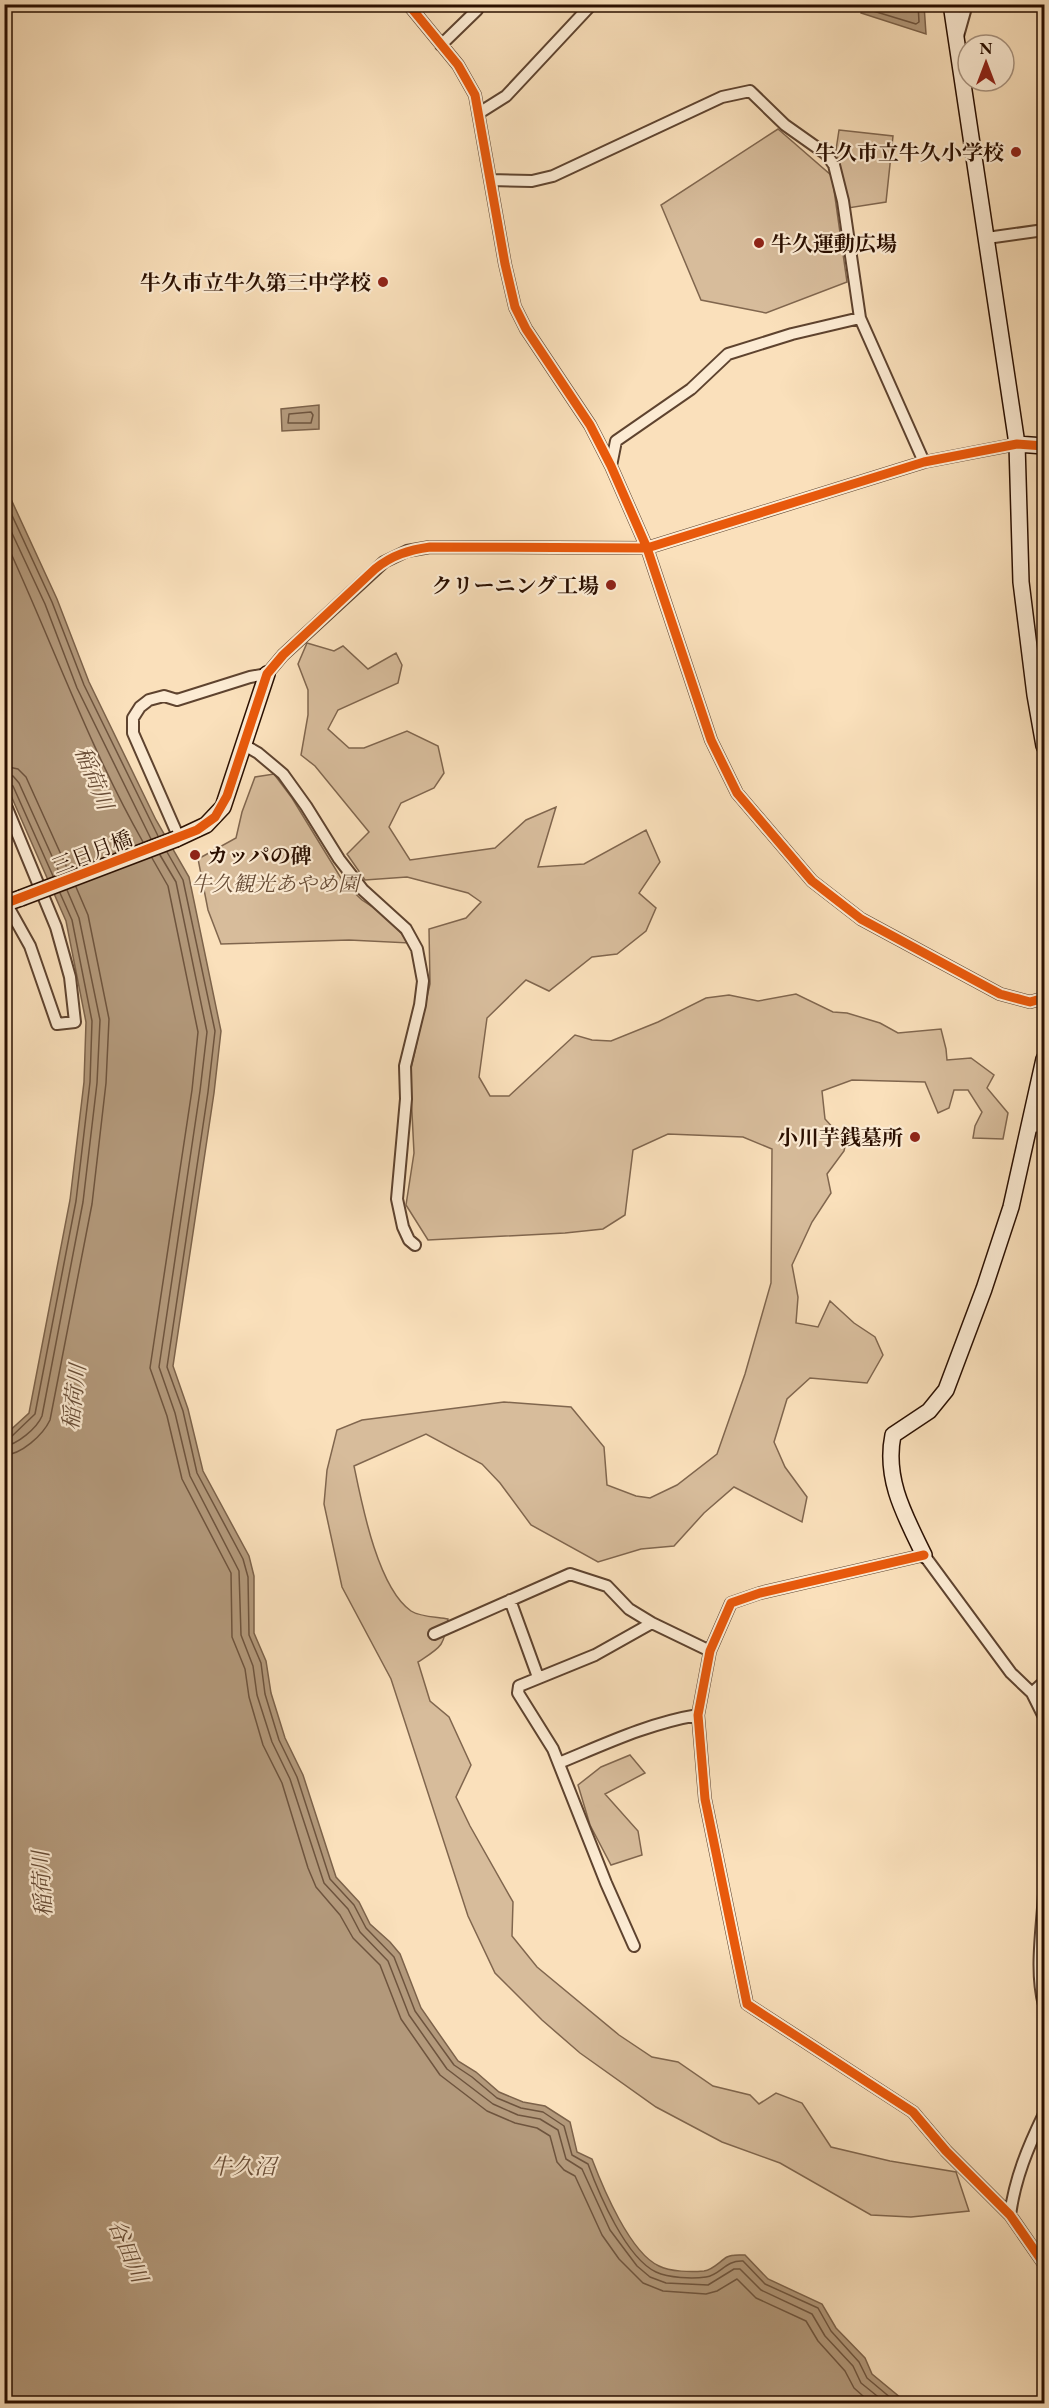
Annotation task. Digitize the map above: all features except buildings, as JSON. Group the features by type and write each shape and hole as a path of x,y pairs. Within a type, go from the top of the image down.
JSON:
{"street":[{"path":"480,112 506,96 592,4"},
{"path":"951,4 956,42"},
{"path":"959,33 967,4"},
{"path":"414,7 458,65 475,95 480,112 505,264 515,307 526,329 590,425 612,466 647,548 711,740 737,793 812,881 861,919 1000,994 1029,1002 1044,998"},
{"path":"441,45 477,10"},
{"path":"490,180 532,181 553,176 722,97 750,91 785,125 826,154 834,165 843,201 860,318 924,462"},
{"path":"964,93 1017,444 1021,582 1035,695 1044,746"},
{"path":"987,238 1044,230"},
{"path":"612,466 616,441 691,389 728,354 792,334 860,318"},
{"path":"178,839 133,733 133,718 140,707 149,700 164,696 177,700 250,676 267,674 375,569 406,551 430,547 647,548 924,462 1017,444 1044,446"},
{"name":"三日月橋","path":"11,902 178,839 206,825 222,807 267,674"},
{"path":"244,745 258,753 283,774 339,859 363,890 406,929 417,949 423,981 420,1005 405,1066 406,1099 397,1199 403,1227 409,1240 415,1245"},
{"path":"4,801 56,927 70,977 75,1022 57,1024 30,946 11,902"},
{"path":"1044,1059 1011,1207 984,1289 946,1390 929,1411 893,1435 889,1451 892,1481 902,1510 924,1555 1011,1673 1032,1692 1044,1717"},
{"path":"1028,1127 1044,1126"},
{"path":"924,1555 760,1593 731,1603 710,1651 698,1715 705,1798 747,2004 913,2112 946,2151 1010,2215 1044,2264"},
{"path":"434,1634 570,1574 607,1586 629,1609 652,1623 710,1651"},
{"path":"510,1600 538,1677"},
{"path":"634,1946 606,1883 553,1749 518,1693 519,1686 595,1655 652,1623"},
{"path":"1032,1692 1044,1682"},
{"path":"559,1763 638,1730 673,1719 698,1715"},
{"path":"1044,1894 1041,1940 1041,1994 1044,2005"},
{"path":"1010,2215 1014,2185 1028,2146 1044,2114"}],"green space":[{"name":"牛久運動広場","path":"778,129 832,176 847,282 766,313 701,300 661,205"},
{"name":"牛久運動広場","path":"839,130 893,136 886,202 848,208 836,150"},
{"path":"307,643 334,651 343,646 368,669 396,653 402,665 398,683 338,710 328,729 349,748 364,748 407,731 438,746 444,773 434,788 401,803 389,827 410,860 495,848 526,820 556,807 538,867 584,864 646,830 660,862 639,893 656,908 646,931 617,954 592,957 549,991 526,980 487,1018 479,1077 490,1096 509,1096 575,1035 592,1040 611,1041 658,1022 706,998 729,995 758,1001 796,994 833,1012 847,1013 880,1023 898,1033 941,1029 947,1060 971,1058 994,1075 987,1088 1008,1113 1003,1139 973,1138 975,1126 982,1112 968,1090 954,1090 949,1108 938,1113 925,1082 852,1080 822,1091 825,1119 846,1142 844,1151 827,1174 831,1193 812,1222 792,1265 798,1297 796,1323 818,1327 830,1301 854,1323 875,1337 883,1355 867,1383 810,1378 787,1399 774,1442 785,1467 807,1497 802,1522 734,1487 704,1513 674,1546 641,1549 598,1562 531,1525 500,1483 482,1464 426,1434 354,1466 373,1544 389,1584 399,1600 411,1611 424,1616 448,1619 443,1641 432,1653 418,1662 430,1701 449,1717 471,1765 456,1797 513,1902 512,1936 537,1967 619,2035 652,2057 678,2062 713,2086 750,2095 759,2104 776,2093 802,2103 831,2147 890,2161 956,2172 969,2211 911,2217 871,2215 780,2163 722,2142 656,2107 580,2053 542,2020 495,1973 468,1916 391,1679 342,1587 324,1504 327,1470 337,1430 362,1420 504,1402 571,1407 604,1447 607,1485 636,1496 650,1498 677,1485 717,1454 745,1374 771,1283 772,1149 743,1137 668,1134 633,1150 625,1215 603,1229 428,1240 406,1205 414,1153 410,1073 430,984 429,929 466,918 481,902 468,893 407,877 365,880 347,854 369,832 315,766 301,755 308,715 308,690 298,664"},
{"name":"牛久観光あやめ園","path":"274,774 292,798 344,883 362,900 389,918 409,943 349,940 221,944 208,910 198,859 236,838 242,812 255,777"},
{"path":"630,1755 645,1773 605,1794 638,1831 642,1855 611,1865 590,1825 578,1785 601,1767"}],"water":[{"path":"863,5 924,5 926,34 861,13"},
{"path":"319,405 319,429 282,431 281,409"},
{"name":"牛久沼","path":"4,484 57,599 89,682 156,820 189,877 221,1031 214,1093 173,1366 188,1409 203,1471 249,1556 254,1576 254,1633 266,1661 271,1693 285,1738 303,1775 336,1877 359,1902 370,1924 400,1954 421,2008 458,2061 476,2072 499,2092 523,2102 545,2106 570,2122 577,2152 592,2159 619,2218 628,2234 648,2259 669,2269 704,2271 729,2256 745,2255 768,2279 822,2304 836,2328 865,2358 872,2374 907,2403 5,2403 5,1435 29,1413 70,1200 84,1082 86,1022 66,921 5,782"}],"cycle path":[{"path":"408,4 458,65 475,95 505,264 515,307 526,329 590,425 611,466 647,548 711,740 737,793 812,881 861,919 1000,994 1030,1002 1044,998"},
{"path":"4,904 197,830 215,817 227,796 267,674 283,655 375,569 394,557 430,547 647,548 924,462 1017,444 1044,446"},
{"path":"924,1555 760,1593 731,1603 710,1651 698,1715 705,1799 747,2004 913,2112 946,2151 1010,2215 1044,2264"}],"place":[{"name":"牛久市立牛久小学校","path":"1016,152"},
{"name":"牛久運動広場","path":"759,243"},
{"name":"牛久市立牛久第三中学校","path":"383,282"},
{"name":"クリーニング工場","path":"611,585"},
{"name":"カッパの碑","path":"195,855"},
{"name":"小川芋銭墓所","path":"915,1137"}],"water label":[{"name":"稲荷川","path":"94,778"},
{"name":"稲荷川","path":"74,1397"},
{"name":"稲荷川","path":"42,1884"},
{"name":"谷田川","path":"128,2251"}]}
